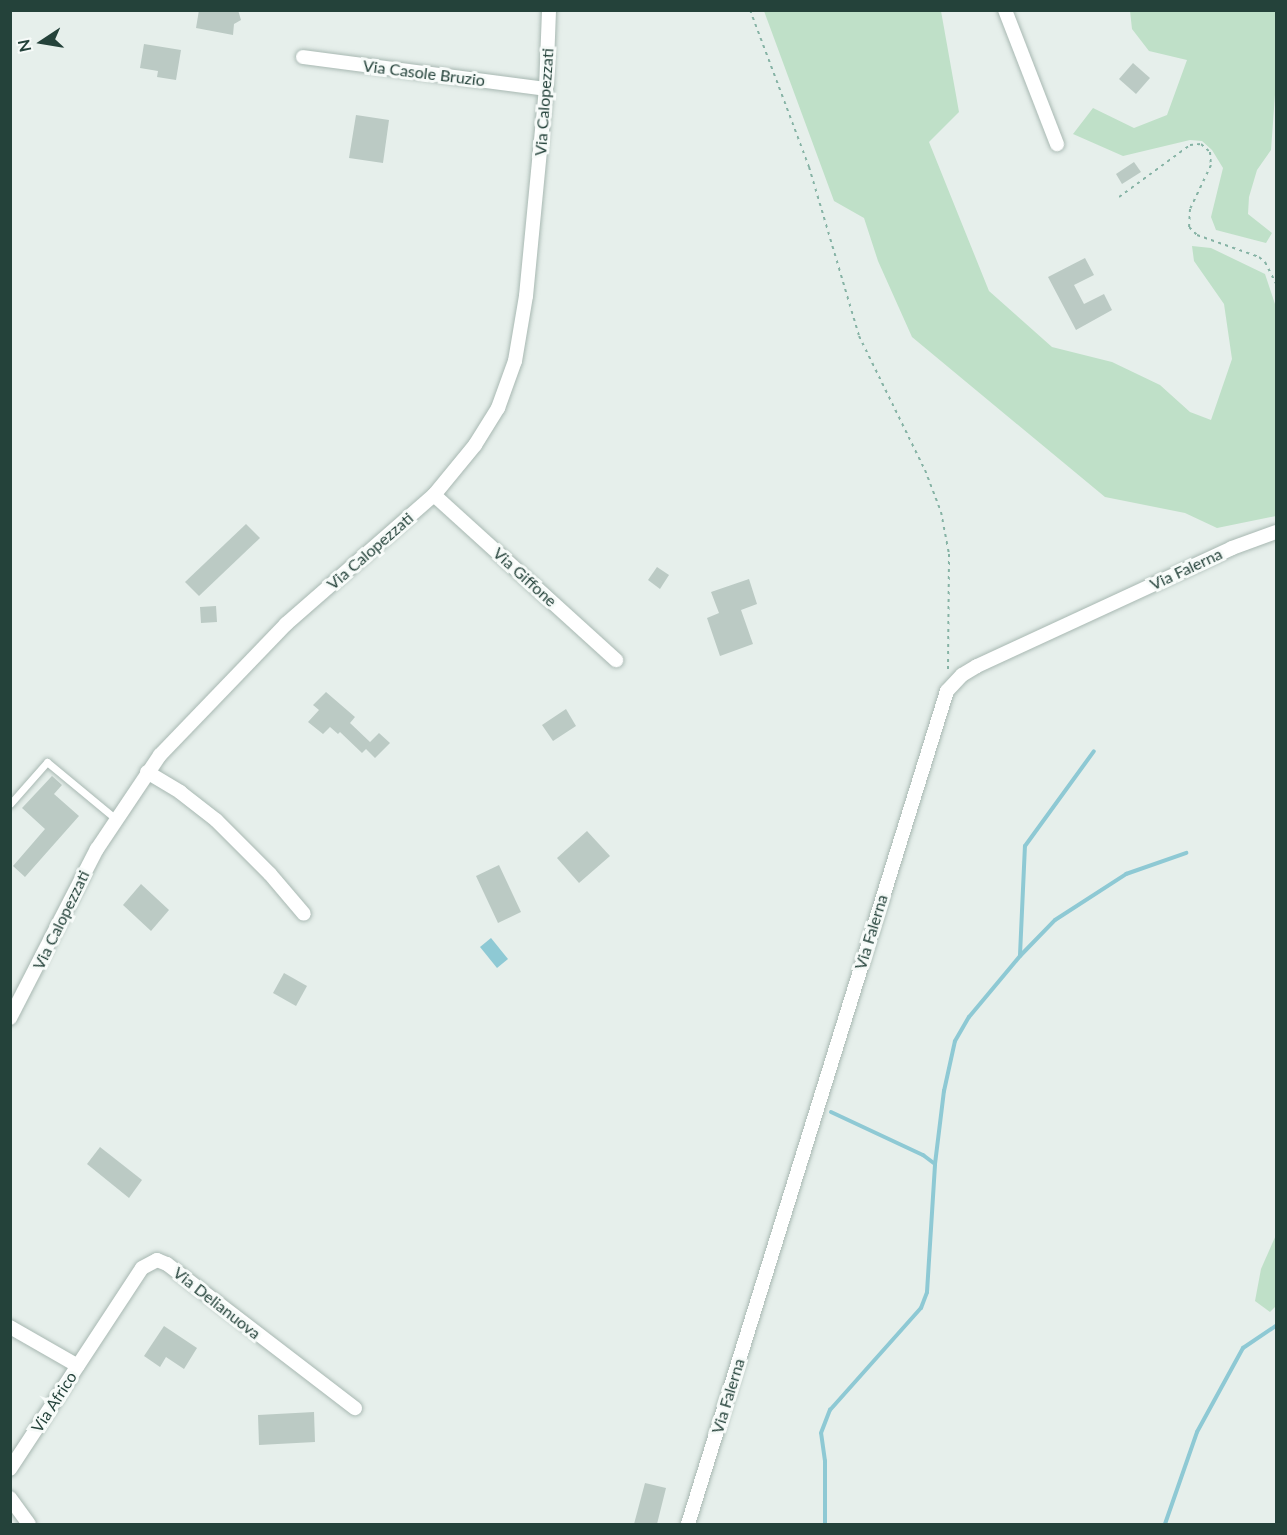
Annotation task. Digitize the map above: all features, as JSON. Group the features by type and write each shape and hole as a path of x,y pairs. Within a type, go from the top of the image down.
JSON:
{"street":[{"name":"Via Calopezzati","path":"10,1018 58,930 89,864 147,772 174,740 286,624 434,495 487,428 503,398 511,375 526,296 546,89 549,10"},
{"path":"1005,10 1057,144"},
{"name":"Via Casole Bruzio","path":"303,57 546,89"},
{"name":"Via Giffone","path":"434,495 616,660"},
{"name":"Via Falerna","path":"688,1524 942,704 950,688 970,669 1248,540 1276,532"},
{"path":"147,772 187,796 216,820 270,874 304,914"},
{"name":"Via Delianuova","path":"78,1366 142,1268 156,1260 167,1264 355,1408"},
{"path":"10,1327 78,1366"},
{"name":"Via Africo","path":"10,1469 78,1366"},
{"path":"10,1498 29,1524"}],"lane":[{"path":"10,804 47,762 116,819"}],"path":[{"path":"750,10 809,167 859,336 920,460 941,512 949,554 946,632 950,688"},
{"path":"1119,197 1190,145 1202,144 1210,152 1211,165 1190,209 1189,227 1197,235 1259,257 1265,262 1276,284"}],"green space":[{"path":"764,11 941,11 959,112 929,142 989,291 1052,347 1112,362 1160,385 1190,412 1211,420 1232,359 1224,304 1194,261 1192,246 1211,248 1265,274 1276,307 1276,516 1217,528 1185,513 1105,497 912,337 878,261 864,218 834,201"},
{"path":"1130,11 1276,11 1276,81 1271,150 1257,170 1249,197 1248,214 1272,233 1266,243 1216,230 1211,217 1223,168 1212,150 1202,141 1190,140 1123,156 1073,134 1093,108 1134,128 1167,115 1187,60 1149,51 1132,29"},
{"path":"1276,1235 1276,1306 1270,1312 1255,1301 1261,1269"}],"water":[{"path":"491,938 508,959 497,968 480,947"}],"building":[{"path":"199,10 238,10 241,20 234,24 233,35 196,28"},
{"path":"144,44 181,50 176,80 157,77 158,71 140,68"},
{"path":"1133,63 1150,78 1136,94 1119,79"},
{"path":"356,115 389,120 383,163 349,158"},
{"path":"1134,162 1141,172 1122,184 1116,174"},
{"path":"1085,258 1094,275 1074,285 1084,304 1104,294 1112,310 1076,330 1048,277"},
{"path":"246,524 260,538 199,596 185,582"},
{"path":"657,567 669,575 660,589 648,580"},
{"path":"749,579 757,604 741,610 753,644 720,656 707,618 719,613 711,592"},
{"path":"216,606 217,622 201,623 200,607"},
{"path":"326,692 355,717 350,723 370,742 379,733 390,743 375,758 366,749 362,753 340,732 338,734 330,727 323,734 308,722 319,710 313,705"},
{"path":"566,709 576,726 553,741 542,725"},
{"path":"52,776 62,785 54,794 79,816 25,877 13,866 45,829 22,808"},
{"path":"587,831 610,856 579,883 557,858"},
{"path":"499,865 521,912 498,923 476,876"},
{"path":"141,884 169,910 151,931 123,905"},
{"path":"284,973 307,986 296,1006 273,993"},
{"path":"100,1147 142,1180 129,1198 87,1164"},
{"path":"164,1326 197,1348 184,1369 166,1357 160,1367 144,1356"},
{"path":"314,1412 315,1442 259,1445 258,1415"},
{"path":"645,1483 666,1488 657,1524 634,1524"}],"waterway":[{"path":"1020,955 1025,846 1094,751"},
{"path":"825,1524 825,1461 821,1433 830,1410 921,1308 927,1292 935,1164 944,1091 955,1041 969,1017 1020,956 1055,920 1126,874 1186,853"},
{"path":"831,1112 923,1155 935,1164"},
{"path":"1165,1524 1197,1432 1243,1348 1276,1326"}]}
